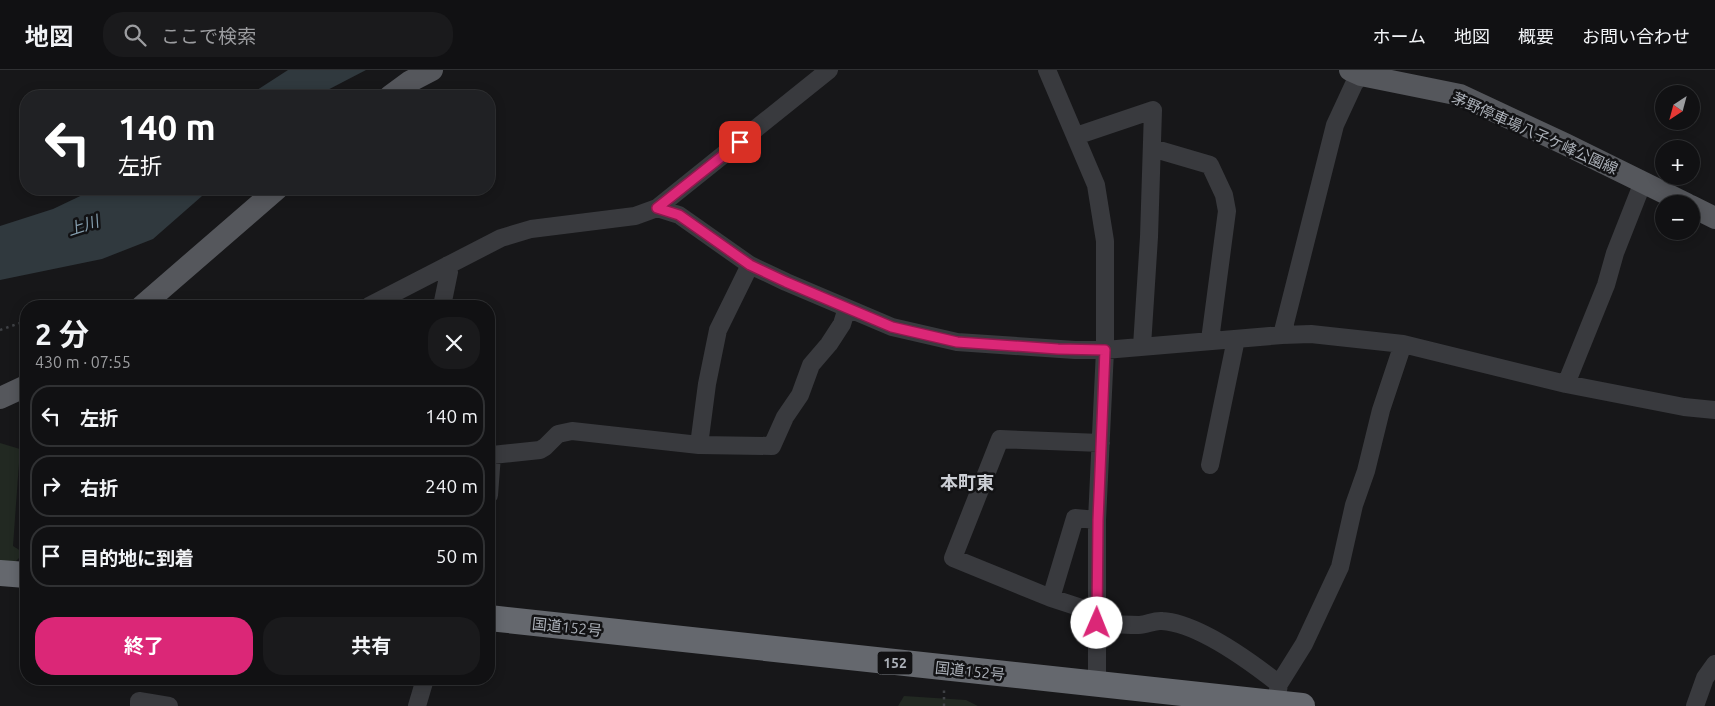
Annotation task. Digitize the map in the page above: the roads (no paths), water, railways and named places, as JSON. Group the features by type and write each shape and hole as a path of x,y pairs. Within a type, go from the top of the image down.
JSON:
{"highway":[{"path":"0,573 20,575"},
{"name":"国道152号","path":"495,619 1070,682 1270,699 1302,706"}],"main road":[{"path":"398,90 432,70"},
{"name":"茅野停車場八子ケ峰公園線","path":"1356,73 1460,95 1566,144 1669,195"},
{"path":"149,300 270,195"},
{"path":"1700,210 1715,218"},
{"path":"0,398 20,389"}],"street":[{"path":"381,300 501,238 532,229 635,216 657,208 829,70"},
{"path":"1047,70 1096,185 1105,241 1105,350 1098,520 1097,684"},
{"path":"1282,334 1335,125 1354,84 1356,73"},
{"path":"1076,136 1153,110 1149,237 1142,346"},
{"path":"1152,148 1210,164 1224,195 1227,211 1210,340"},
{"path":"1566,384 1606,286 1615,253 1643,182"},
{"path":"657,208 679,215 750,265 786,282 892,327 957,342 1058,349 1105,350 1282,334 1311,334 1403,344 1566,384 1684,407 1715,410"},
{"path":"443,300 449,272 448,265"},
{"path":"699,445 707,384 718,330 750,265"},
{"path":"495,455 540,450 558,434 572,431 699,445 772,446 785,417 800,395 811,365 838,330 847,308"},
{"path":"1210,465 1236,339"},
{"path":"1101,444 1000,438 953,558 1097,618 1141,625 1161,621 1179,624 1206,636 1239,654 1270,699 1304,644 1340,567 1354,505 1366,471 1381,410 1403,344"},
{"path":"1051,598 1075,518 1098,520"},
{"path":"1695,706 1705,678 1715,664"},
{"path":"417,706 422,685"},
{"path":"138,706 139,701 168,706"}],"water":[{"path":"288,70 366,70 328,90 257,90"},
{"name":"上川","path":"82,195 203,195 153,239 102,259 0,280 0,226 53,209"}],"district":[{"name":"本町東","path":"967,482"}]}
